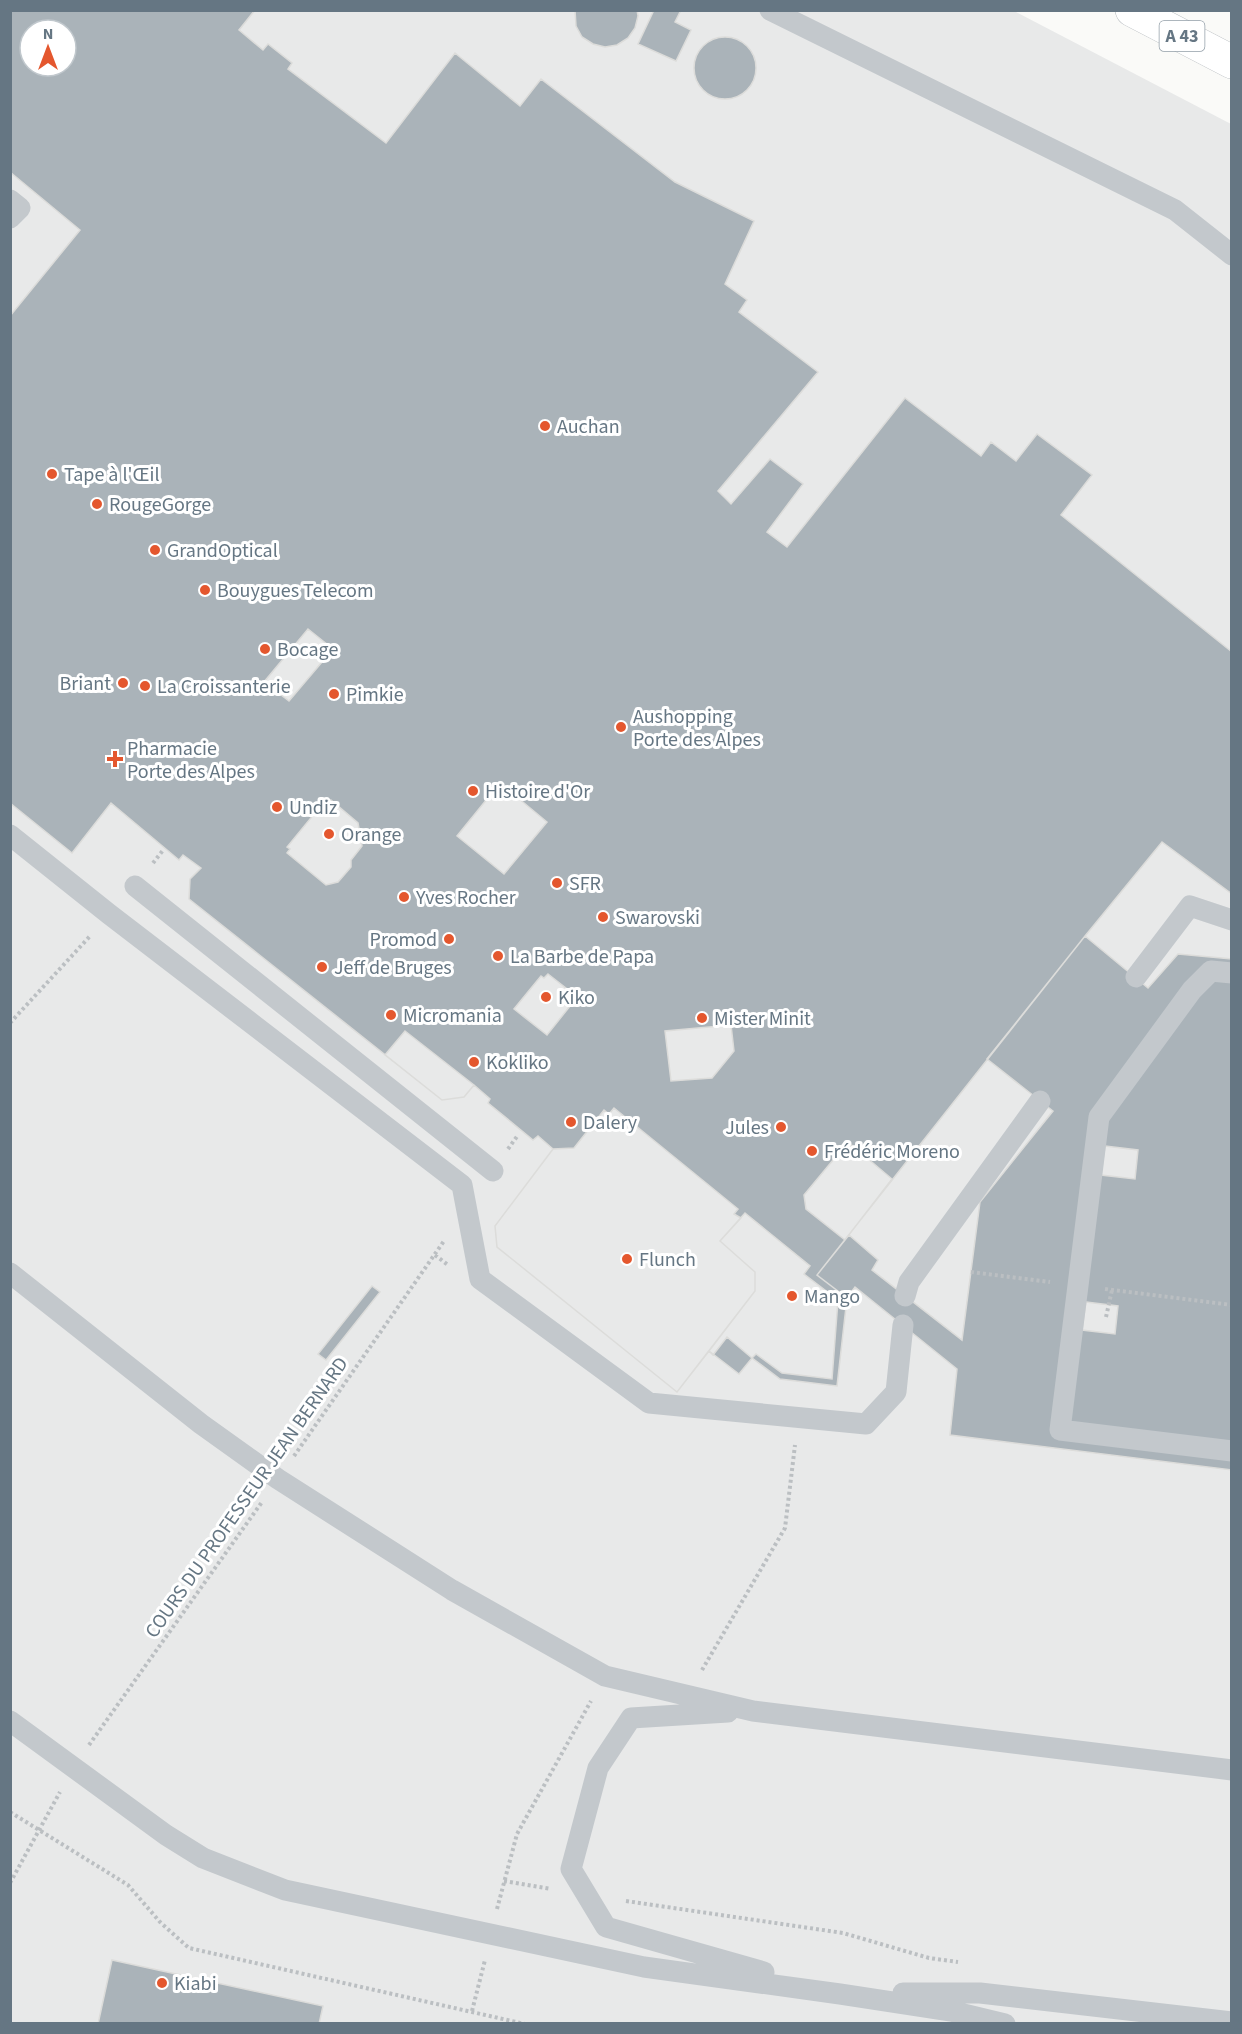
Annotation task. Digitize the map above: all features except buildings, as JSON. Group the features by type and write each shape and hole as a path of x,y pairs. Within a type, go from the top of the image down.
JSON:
{"highway":[{"name":"A 43","path":"1132,10 1232,62"}],"lane":[{"path":"770,10 1176,210 1232,255"},
{"path":"10,200 20,208 10,218"},
{"path":"10,835 109,914"},
{"path":"10,840 462,1185 465,1211 480,1279 649,1403 866,1424 896,1392 903,1325"},
{"path":"135,886 493,1171"},
{"path":"1136,977 1190,906 1232,920"},
{"path":"1232,973 1211,971 1192,990 1099,1117 1060,1430 1232,1451"},
{"path":"905,1296 909,1282 1040,1101"},
{"path":"10,1273 201,1424 278,1479 452,1590 605,1676 753,1711 1232,1770"},
{"path":"753,1711 631,1718 598,1768 571,1869 606,1927 840,1994 980,1993 1232,2022"},
{"path":"10,1721 203,1858 285,1890 644,1966 840,1994 951,2012 1005,2024"}],"path":[{"path":"493,1171 518,1135"},
{"name":"COURS DU PROFESSEUR JEAN BERNARD","path":"10,1883 73,1767 465,1211"},
{"path":"1106,1317 1110,1290 1232,1305"},
{"path":"10,1812 128,1885 160,1922 189,1948 525,2024"},
{"path":"504,1881 843,1933 929,1959 964,1963"}],"shaded area":[{"path":"11,11 1014,11 1231,124 1231,2023 11,2024"}],"place":[{"name":"Auchan","path":"545,426"},
{"name":"Tape à l'Œil","path":"52,474"},
{"name":"RougeGorge","path":"97,504"},
{"name":"GrandOptical","path":"155,550"},
{"name":"Bouygues Telecom","path":"205,590"},
{"name":"Bocage","path":"265,649"},
{"name":"Briant","path":"123,683"},
{"name":"La Croissanterie","path":"145,686"},
{"name":"Pimkie","path":"334,694"},
{"name":"Aushopping Porte des Alpes","path":"621,727"},
{"name":"Pharmacie Porte des Alpes","path":"115,759"},
{"name":"Histoire d'Or","path":"473,791"},
{"name":"Undiz","path":"277,807"},
{"name":"Orange","path":"329,834"},
{"name":"SFR","path":"557,883"},
{"name":"Yves Rocher","path":"404,897"},
{"name":"Swarovski","path":"603,917"},
{"name":"Promod","path":"449,939"},
{"name":"La Barbe de Papa","path":"498,956"},
{"name":"Jeff de Bruges","path":"322,967"},
{"name":"Kiko","path":"546,997"},
{"name":"Micromania","path":"391,1015"},
{"name":"Mister Minit","path":"702,1018"},
{"name":"Kokliko","path":"474,1062"},
{"name":"Dalery","path":"571,1122"},
{"name":"Jules","path":"781,1127"},
{"name":"Frédéric Moreno","path":"812,1151"},
{"name":"Flunch","path":"627,1259"},
{"name":"Mango","path":"792,1296"},
{"name":"Kiabi","path":"162,1983"}]}
